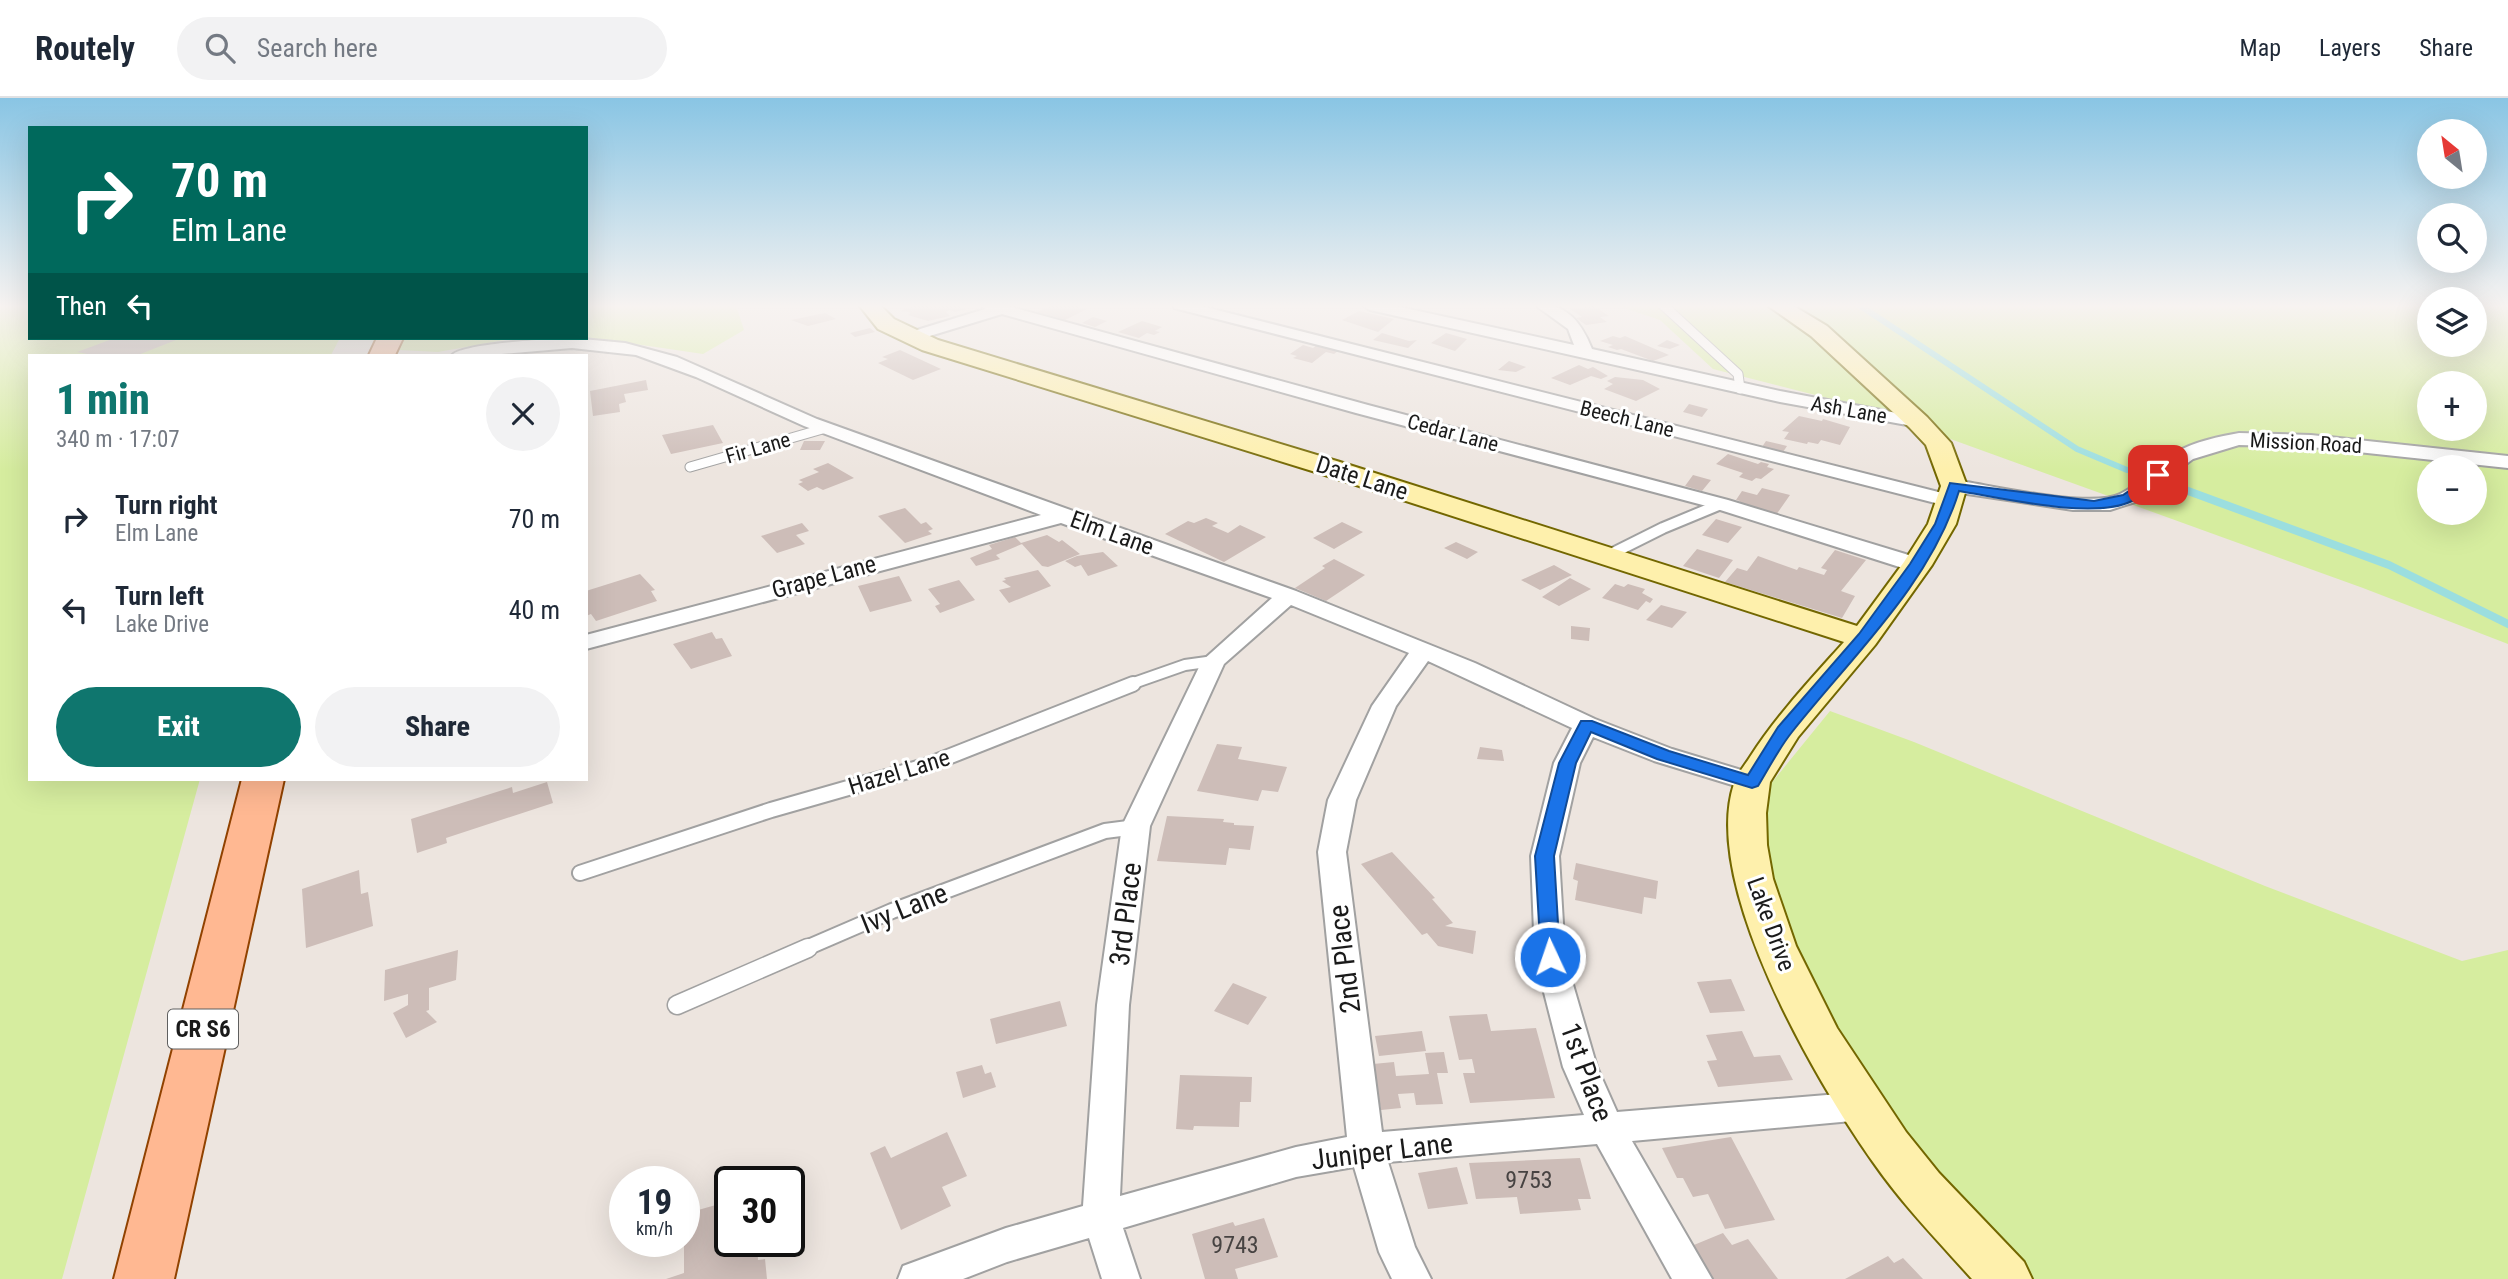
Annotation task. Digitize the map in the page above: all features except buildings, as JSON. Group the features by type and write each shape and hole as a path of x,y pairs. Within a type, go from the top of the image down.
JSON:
{"main road":[{"name":"CR S6","path":"144,1279 263,781"}],"street":[{"name":"Elm Lane","path":"666,360 729,385 812,425 1288,596 1467,668 1586,725 1663,755 1752,782"},
{"name":"Date Lane","path":"984,360 1864,638"},
{"name":"Cedar Lane","path":"1191,360 1721,504 1917,565"},
{"name":"Beech Lane","path":"1407,360 1953,493"},
{"name":"Ash Lane","path":"1616,360 1837,409 1918,422"},
{"path":"1851,360 1938,443 1953,493"},
{"name":"Mission Road","path":"1953,493 2110,504 2128,498 2186,455 2221,442 2239,439 2311,441 2508,462"},
{"name":"Lake Drive","path":"1953,493 1942,524 1917,565 1864,638 1784,731 1752,782 1747,813 1748,845 1763,915 1821,1040 1889,1147 1922,1188 2006,1279"},
{"name":"Grape Lane","path":"588,641 1062,516"},
{"name":"3rd Place","path":"1121,1279 1101,1219 1113,1005 1136,827 1214,661 1288,596"},
{"name":"2nd Place","path":"1412,1279 1398,1252 1366,1149 1332,852 1342,800 1384,706 1422,652"},
{"name":"1st Place","path":"1586,725 1567,763 1545,856 1550,957 1580,1067 1607,1129 1693,1279"},
{"name":"Juniper Lane","path":"917,1279 1006,1245 1296,1162 1366,1149 1863,1106"}],"lane":[{"path":"1723,360 1738,374 1740,389"},
{"name":"Fir Lane","path":"690,467 826,428"},
{"path":"1607,556 1663,528 1706,513 1721,504"},
{"name":"Hazel Lane","path":"580,873 771,810 925,766 1159,673 1185,665 1214,661"},
{"name":"Ivy Lane","path":"677,1004 892,911 1105,831 1136,827"}],"green space":[{"path":"0,360 28,360 28,781 199,781 62,1279 0,1279"},
{"path":"1703,360 2508,360 2508,644 2363,588 1862,407 1713,369"},
{"path":"1830,711 1914,742 2265,886 2462,961 2508,950 2508,1279 2006,1279 1821,1040 1747,813"}],"waterway":[{"path":"1942,360 2077,449 2127,470"},
{"path":"2180,488 2389,565 2508,624"}],"route":[{"path":"1550,957 1545,856 1567,763 1586,725 1663,755 1752,782 1784,731 1864,638 1917,565 1942,524 1954,486 2094,505 2110,504 2128,498 2158,475"}]}
